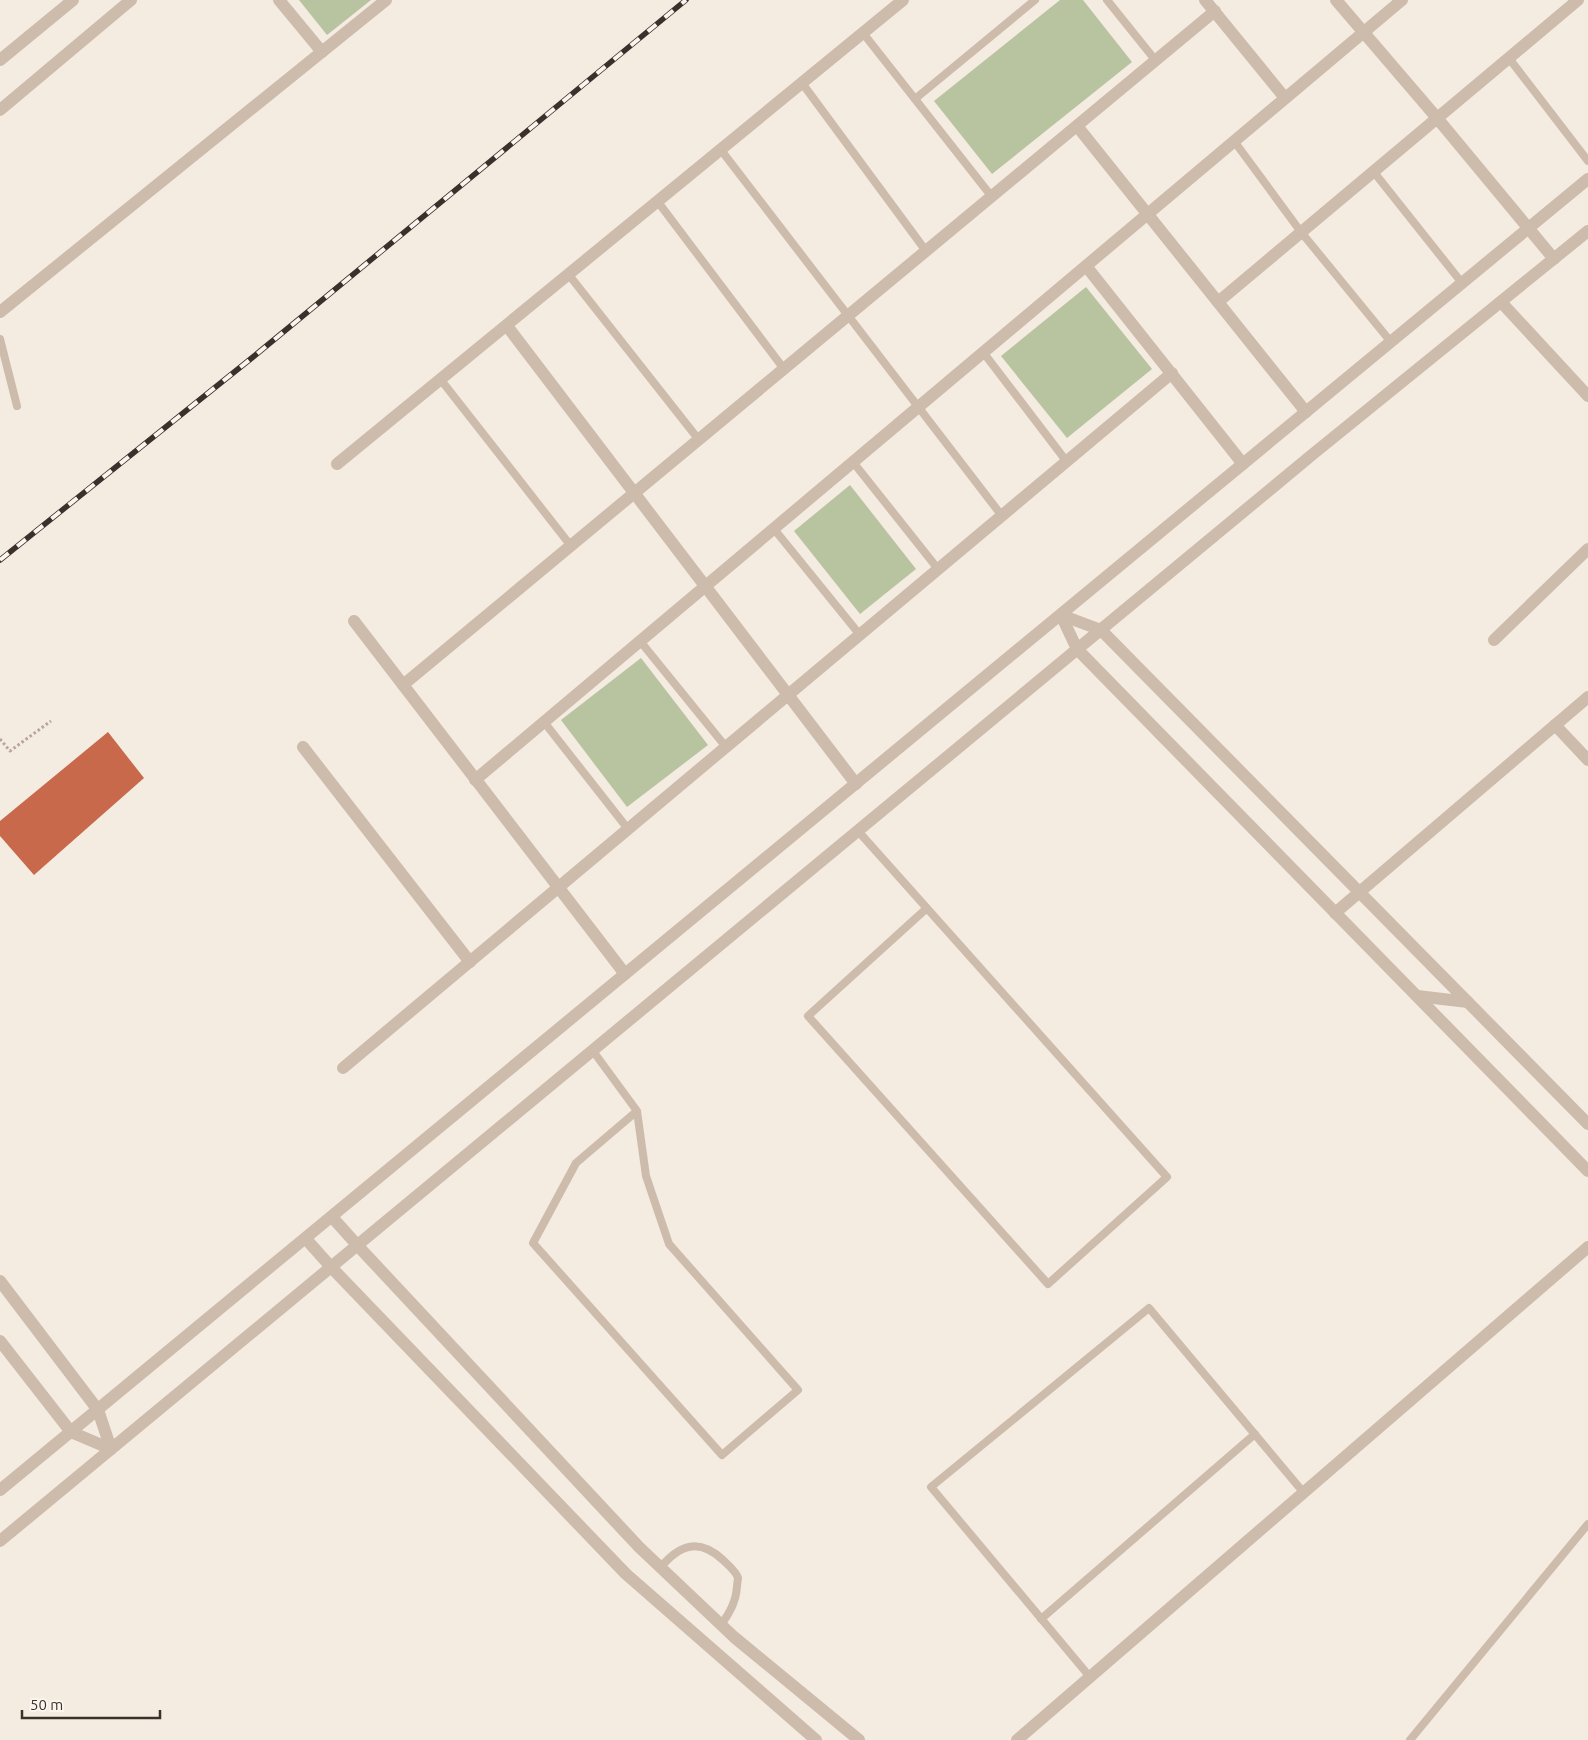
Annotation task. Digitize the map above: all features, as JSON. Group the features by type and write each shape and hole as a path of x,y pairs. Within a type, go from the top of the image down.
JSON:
{"street":[{"path":"0,60 73,0"},
{"path":"0,110 131,0"},
{"path":"278,0 322,52"},
{"path":"0,312 386,0"},
{"path":"338,464 903,0"},
{"path":"1205,0 1285,98"},
{"path":"1336,0 1554,259"},
{"path":"475,780 1402,0"},
{"path":"1218,302 1578,0"},
{"path":"403,685 1215,12"},
{"path":"1077,126 1306,412"},
{"path":"0,1490 1588,179"},
{"path":"0,1541 1077,649 1588,231"},
{"path":"1086,266 1243,464"},
{"path":"1501,302 1588,396"},
{"path":"507,326 856,784"},
{"path":"343,1068 1172,373"},
{"path":"1494,640 1588,549"},
{"path":"1061,615 1101,630 1588,1124"},
{"path":"1061,615 1077,649 1588,1171"},
{"path":"354,621 626,974"},
{"path":"1335,913 1588,697"},
{"path":"1555,725 1588,760"},
{"path":"303,747 470,962"},
{"path":"1417,996 1468,1002"},
{"path":"332,1217 638,1548 721,1625 859,1740"},
{"path":"306,1239 626,1574 816,1740"},
{"path":"1017,1740 1588,1248"},
{"path":"0,1281 98,1410 111,1449"},
{"path":"0,1341 71,1432 111,1449"}],"lane":[{"path":"915,99 1035,0"},
{"path":"1107,0 1156,61"},
{"path":"863,33 992,197"},
{"path":"1508,58 1588,162"},
{"path":"802,83 926,251"},
{"path":"1234,141 1301,232 1391,342"},
{"path":"721,150 1002,516"},
{"path":"1374,171 1462,283"},
{"path":"658,202 784,369"},
{"path":"569,275 699,440"},
{"path":"0,339 17,406"},
{"path":"983,352 1067,462"},
{"path":"441,380 571,546"},
{"path":"853,462 938,569"},
{"path":"774,529 860,635"},
{"path":"640,641 726,747"},
{"path":"544,722 628,829"},
{"path":"858,831 927,908 1167,1177 1048,1284 808,1016 927,908"},
{"path":"593,1051 637,1111 646,1176 669,1244 798,1390 722,1455 533,1243 576,1163 637,1111"},
{"path":"1090,1677 931,1487 1149,1308 1304,1493"},
{"path":"1041,1619 1255,1434"},
{"path":"1410,1740 1588,1524"},
{"path":"660,1568 669,1557 683,1548 698,1545 716,1554 731,1568 738,1577 737,1595 734,1606 721,1625"}],"path":[{"path":"0,739 10,751 51,721"}],"green space":[{"path":"299,0 371,0 327,35"},
{"path":"1060,0 1083,0 1132,62 992,174 934,101"},
{"path":"1086,287 1152,369 1067,438 1001,356"},
{"path":"850,485 916,569 860,614 794,531"},
{"path":"641,658 708,745 627,807 561,720"}],"building":[{"path":"108,732 144,778 34,875 0,836 0,821"}],"railway":[{"path":"0,560 253,357 686,0"}]}
